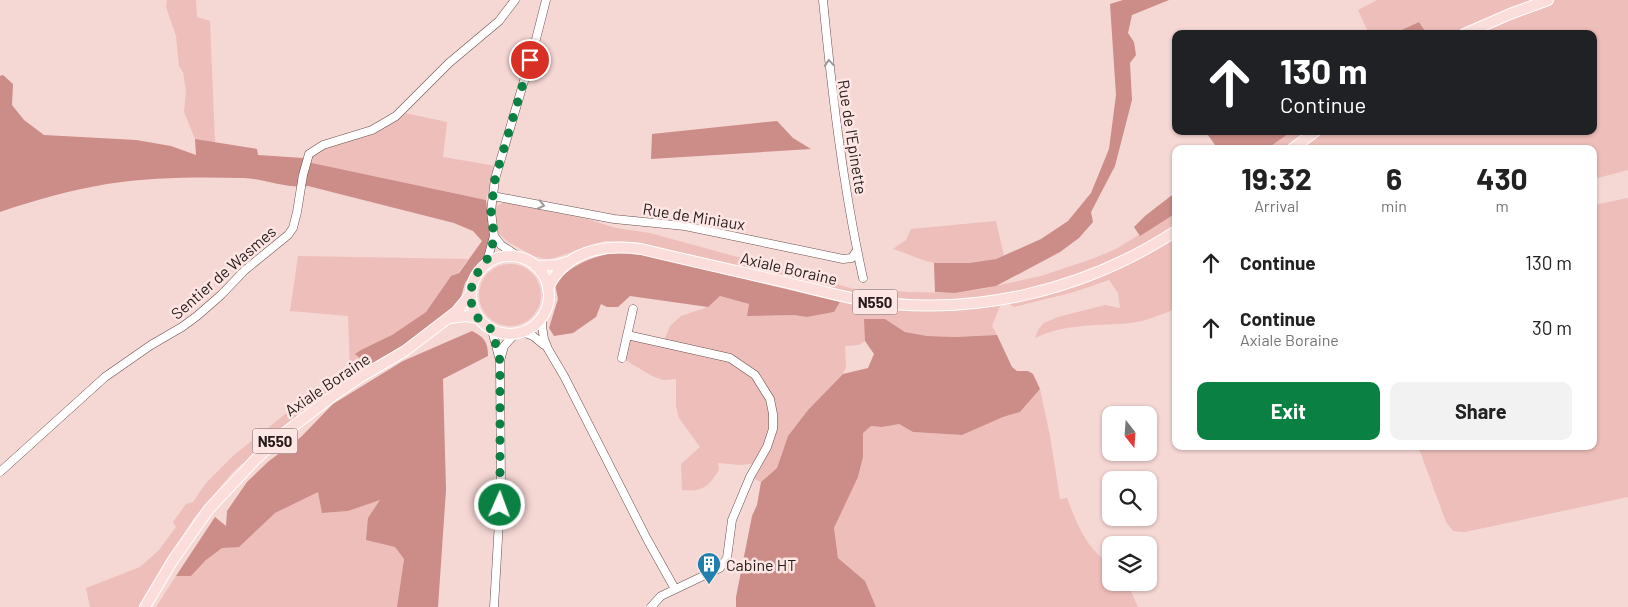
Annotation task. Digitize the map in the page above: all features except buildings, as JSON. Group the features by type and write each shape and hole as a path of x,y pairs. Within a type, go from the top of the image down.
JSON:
{"main road":[{"path":"1473,30 1548,0"},
{"path":"1297,145 1311,135"},
{"name":"Axiale Boraine","path":"542,318 548,304 548,288 553,278 568,262 600,248 625,247 642,249 862,300 920,306 950,306 1004,300 1042,292 1073,282 1142,252 1172,233"},
{"path":"542,318 534,326 519,333 503,334 492,330 478,318 471,302 472,284 482,268 493,260 506,256 519,257 535,266 544,276 548,288"},
{"path":"535,266 557,265 568,262"},
{"name":"Axiale Boraine","path":"145,607 173,560 204,515 256,459 302,418 359,378 405,352 446,319 471,294"},
{"path":"446,319 467,316 478,318"}],"street":[{"name":"Sentier de Wasmes","path":"0,472 105,377 121,364 189,322 221,295 245,270 288,235 293,228 298,212 303,175 309,154 323,145 372,130 396,116 449,63 499,21 515,0"},
{"path":"482,268 492,247 494,236 491,211 495,179 546,0"},
{"name":"Rue de l'Epinette","path":"823,0 832,92 863,278"},
{"name":"Rue de Miniaux","path":"493,196 626,221 672,224 843,259 852,258 857,250"},
{"path":"494,236 501,245 519,257"},
{"path":"622,358 633,310"},
{"path":"542,318 544,339 548,349 564,376 646,539 675,588"},
{"path":"492,330 500,361 501,487 494,607"},
{"path":"500,361 504,346 519,333 537,338 548,349"},
{"path":"627,335 730,358 755,374 770,399 773,414 773,429 767,447 750,477 732,520 727,558 720,568 707,576 675,588 662,596 651,607"}],"shaded area":[{"path":"167,0 196,0 197,17 210,21 215,143 195,139 184,112 186,91 183,72 179,66 176,36 166,7"},
{"path":"1123,0 1169,0 1132,15 1128,33 1134,42 1136,55 1130,63 1132,100 1115,166 1091,212 1093,222 1079,238 1060,252 996,286 955,293 935,292 934,263 970,263 996,259 1021,248 1041,239 1068,221 1091,193 1109,149 1116,95 1110,4"},
{"path":"1377,0 1628,0 1628,170 1597,178 1597,145 1273,145 1286,135 1597,135 1597,30 1424,30 1419,22 1402,30 1367,30 1358,10"},
{"path":"1419,22 1424,30 1402,30"},
{"path":"3,75 13,84 12,105 24,120 44,135 136,140 171,146 196,155 195,139 257,149 258,155 303,158 312,163 486,200 491,241 484,257 465,283 461,297 451,310 395,353 370,366 355,354 392,335 426,312 451,276 459,273 482,241 473,231 454,223 308,186 284,185 244,178 175,178 107,184 26,203 0,212 0,76"},
{"path":"400,112 447,122 443,157 496,166 486,200 312,163 303,158 317,144 367,128"},
{"path":"777,121 793,138 811,149 651,159 652,134"},
{"path":"1208,135 1286,135 1273,145 1215,145"},
{"path":"1172,195 1172,216 1140,236 1134,227"},
{"path":"1628,198 1628,497 1465,532 1453,531 1446,522 1419,450 1597,450 1597,204"},
{"path":"504,202 587,219 616,228 650,233 865,292 867,289 955,293 1041,276 1092,259 1116,249 1172,214 1172,310 1137,322 1070,327 1035,338 1038,330 1044,323 1058,317 1105,305 1120,308 1118,293 1109,280 1074,292 1014,307 1004,300 992,326 997,335 927,336 905,332 885,319 865,319 865,341 859,345 845,346 846,367 843,374 808,410 788,436 777,468 761,482 750,477 757,463 741,465 718,463 719,470 712,481 704,487 695,490 682,490 681,464 700,447 679,418 676,406 676,379 663,380 652,376 622,358 627,335 663,343 670,326 681,316 708,307 720,296 749,304 747,316 794,315 807,317 834,312 840,302 862,306 864,295 635,242 605,241 548,260 534,256 508,242 496,231 495,207"},
{"path":"996,221 1004,256 997,258 969,263 941,264 893,249 906,240 911,229"},
{"path":"612,253 636,253 840,302 834,312 807,317 794,315 747,316 749,304 720,296 708,307 630,296 618,307 607,307 601,304 596,317 573,333 554,336 549,328 558,299 555,284 567,272 581,263"},
{"path":"298,256 468,259 458,273 451,276 426,312 392,335 356,354 370,366 328,392 291,421 233,472 194,518 138,607 90,607 86,588 140,567 159,550 176,527 173,522 186,504 193,502 206,483 234,455 289,411 350,369 348,316 290,311"},
{"path":"504,264 516,264 532,273 539,283 541,295 539,307 532,317 516,326 504,326 493,321 484,312 479,301 479,289 484,278 493,269"},
{"path":"864,319 885,319 905,332 927,336 997,335 1012,367 1017,371 1028,371 1033,374 1040,389 1020,412 1003,417 962,435 913,432 899,424 882,427 871,426 863,433 863,457 858,477 834,528 838,558 865,581 876,607 736,607 736,597 752,516 757,505 761,482 777,468 788,436 808,410 843,374 868,368 874,354 865,341"},
{"path":"472,331 480,335 484,341 488,356 443,379 446,490 438,607 397,607 404,559 395,547 366,540 368,518 380,500 348,511 322,513 318,492 275,513 239,547 222,548 206,560 191,576 176,576 215,517 226,526 227,511 247,482 269,461 301,437 333,404 403,361"},
{"path":"1040,389 1060,499 1067,498 1084,536 1102,558 1102,591 1131,591 1138,607 876,607 865,581 838,558 834,528 858,477 863,457 862,433 871,426 882,427 899,424 913,432 962,435 1003,417 1020,412"},
{"path":"318,491 322,513 348,511 381,499 395,547 404,559 397,607 156,607 176,576 191,576 246,523 275,513"}],"place":[{"name":"Cabine HT","path":"709,585"}],"route":[{"path":"500,505 500,361 492,330 478,318 471,302 471,294 472,284 476,275 488,258 492,247 494,236 491,211 495,179 530,60"}]}
